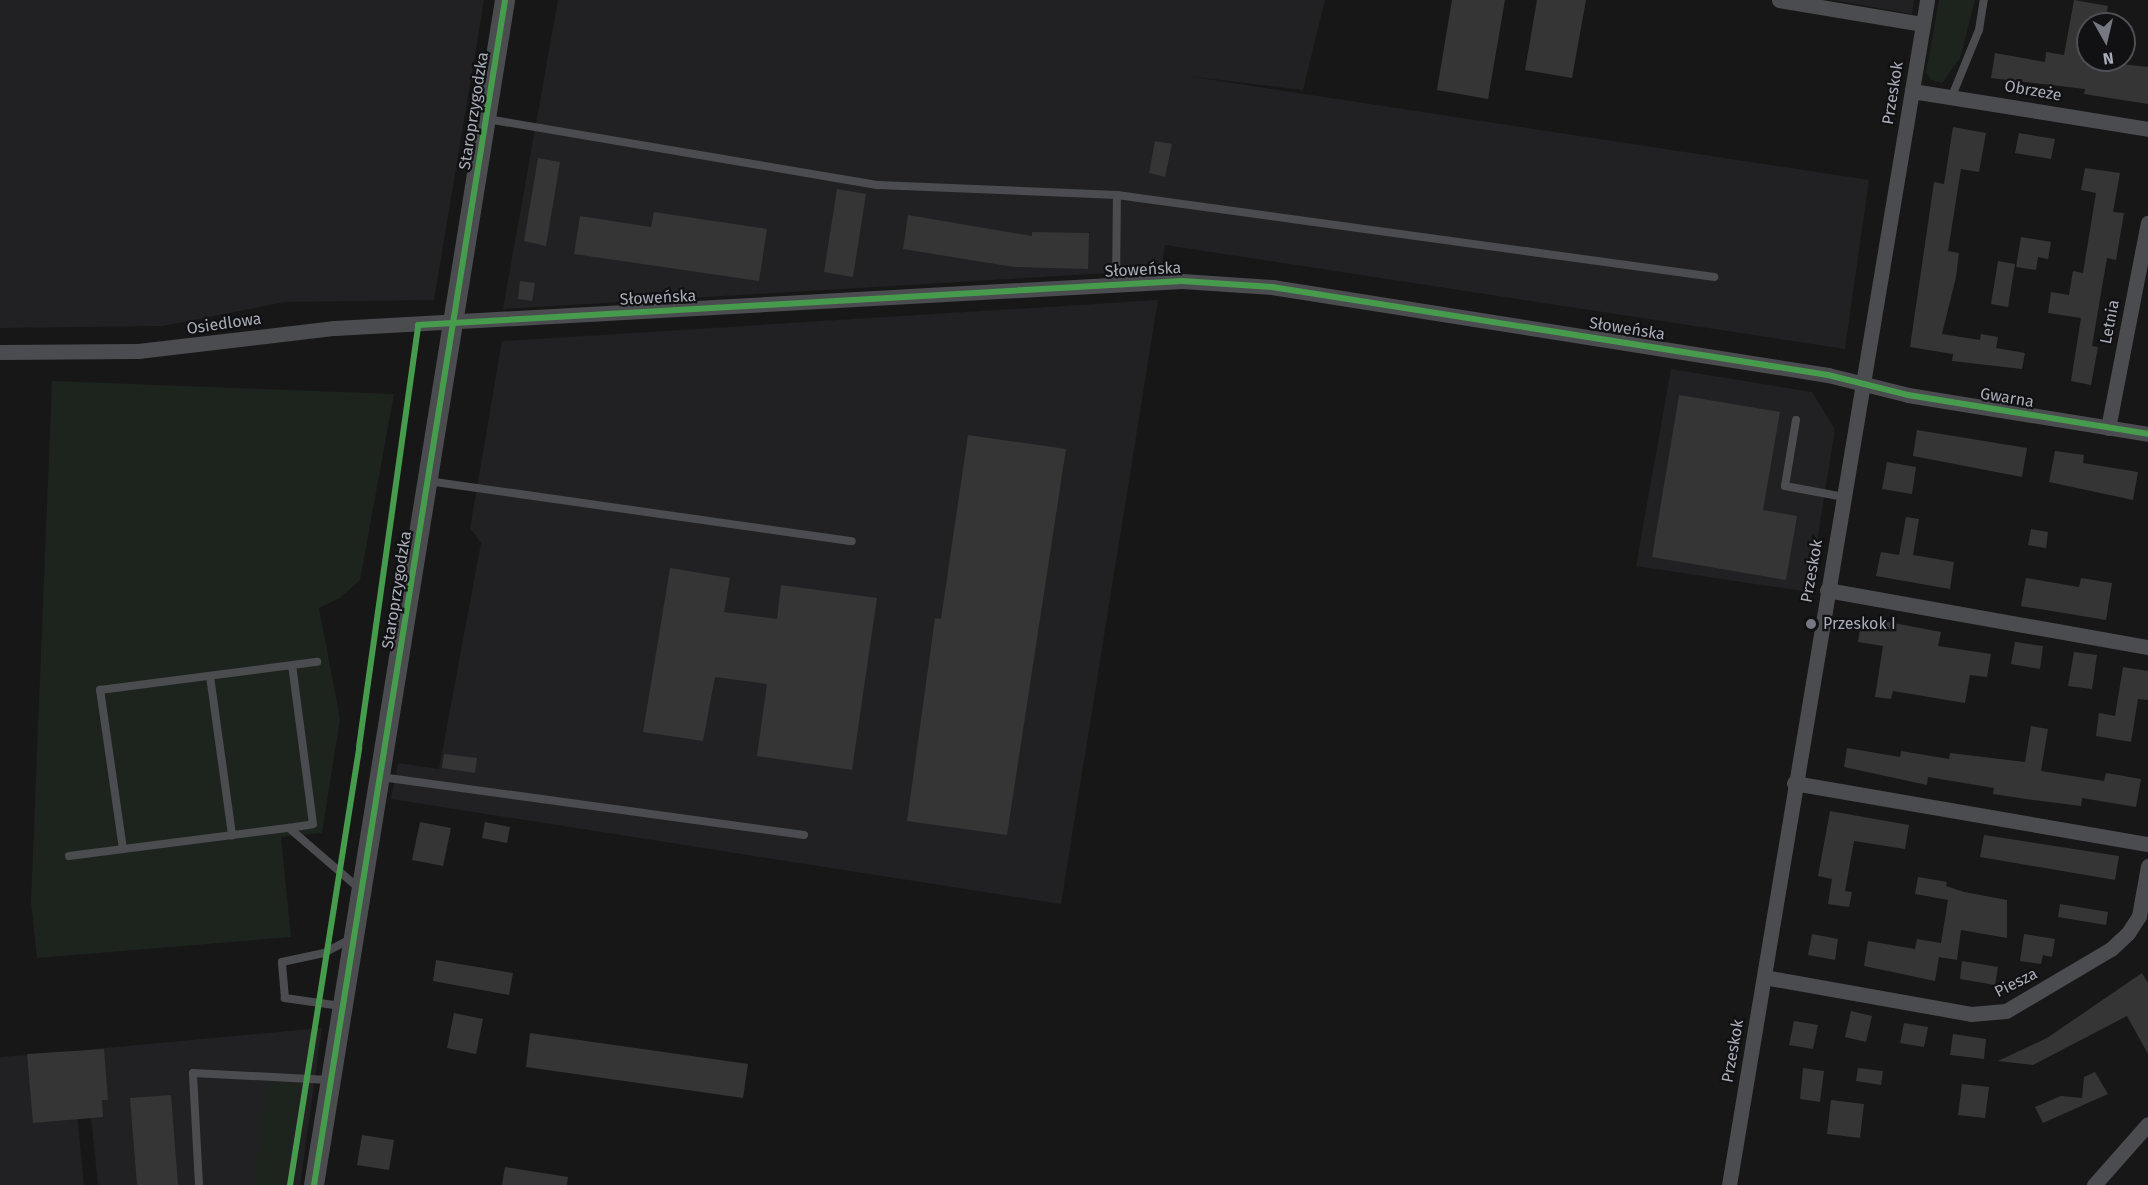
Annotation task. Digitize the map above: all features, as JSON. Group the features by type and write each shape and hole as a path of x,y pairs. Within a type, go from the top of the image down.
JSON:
{"street":[{"name":"Staroprzygodzka","path":"314,1185 505,0"},
{"path":"1779,0 1923,24"},
{"name":"Przeskok","path":"1729,1185 1794,783 1927,0"},
{"name":"Obrzeże","path":"1912,91 2148,129"},
{"name":"Letnia","path":"2108,428 2148,223"},
{"name":"Słoweńska","path":"453,324 1182,281 1272,287 1863,383"},
{"name":"Osiedlowa","path":"0,352 138,351 335,328 453,324"},
{"name":"Gwarna","path":"1863,383 2148,434"},
{"path":"1827,590 2148,647"},
{"path":"1794,783 2148,844"},
{"name":"Piesza","path":"1764,977 1971,1014 2006,1011 2111,949 2128,933 2139,916 2148,866"},
{"path":"2094,1185 2148,1124"}],"lane":[{"path":"1952,96 1979,30 1984,0"},
{"path":"487,119 878,185 1117,195 1714,277"},
{"path":"1116,285 1117,195"},
{"path":"1796,420 1785,486 1844,497"},
{"path":"428,481 852,541"},
{"path":"123,849 100,690 317,662"},
{"path":"69,856 313,824 292,665"},
{"path":"210,676 232,835"},
{"path":"381,777 804,835"},
{"path":"289,828 362,891"},
{"path":"343,1006 285,998 282,962 324,953 354,936"},
{"path":"199,1185 193,1073 331,1081"}],"shaded area":[{"path":"0,0 484,0 434,300 285,302 163,326 0,328"},
{"path":"558,0 1325,0 1303,90 1187,76 1869,180 1845,349 1165,245 1161,270 503,309"},
{"path":"1833,0 1914,0 1912,14"},
{"path":"1939,0 1975,0 1960,58 1942,83 1931,80 1926,72"},
{"path":"1158,300 1061,904 391,799 398,763 439,769 481,543 470,528 502,341"},
{"path":"1671,369 1812,392 1835,429 1809,592 1636,566"},
{"path":"52,381 394,394 360,580 340,598 319,608 340,719 322,833 281,837 291,937 37,958 31,902"},
{"path":"322,1028 300,1185 98,1185 84,1050"},
{"path":"71,1052 84,1185 0,1185 0,1057"},
{"path":"300,1083 284,1185 253,1185 267,1084"}],"building":[{"path":"1452,0 1505,0 1488,99 1437,90"},
{"path":"1537,0 1586,0 1572,78 1525,70"},
{"path":"2074,0 2108,6 2107,12 2076,12 2076,72 2136,72 2136,66 2148,67 2148,104 2084,94 2085,89 1991,78 1995,53 2045,62 2046,52 2064,55"},
{"path":"1953,127 1986,133 1979,172 1961,169 1948,251 1959,253 1956,277 1942,334 1980,340 1981,334 1998,337 1996,348 2025,353 2022,369 1952,361 1953,354 1910,347 1934,182 1944,184"},
{"path":"2019,133 2055,139 2051,159 2015,153"},
{"path":"1155,141 1172,144 1165,177 1149,173"},
{"path":"538,158 560,162 546,246 524,241"},
{"path":"2085,168 2120,173 2113,212 2124,213 2116,260 2107,258 2092,346 2098,347 2091,385 2071,381 2081,318 2048,313 2051,292 2069,295 2073,271 2083,273 2096,193 2081,190"},
{"path":"837,189 866,194 853,277 824,272"},
{"path":"654,212 767,229 759,281 574,254 580,216 651,227"},
{"path":"908,215 1032,236 1032,232 1089,233 1088,269 1014,267 903,249"},
{"path":"2021,237 2051,242 2048,259 2038,257 2036,270 2016,267"},
{"path":"1998,261 2015,264 2008,307 1991,304"},
{"path":"520,281 535,283 532,301 518,299"},
{"path":"1679,395 1780,412 1763,510 1797,516 1786,580 1652,557"},
{"path":"1917,430 2027,448 2022,477 1913,456"},
{"path":"968,435 1066,449 1007,835 907,821 935,618 941,619"},
{"path":"2055,451 2084,455 2083,463 2138,472 2133,500 2049,482"},
{"path":"1887,462 1916,467 1912,494 1882,489"},
{"path":"1906,517 1919,519 1913,555 1954,562 1950,589 1876,576 1881,552 1899,555"},
{"path":"2031,529 2048,532 2046,548 2028,545"},
{"path":"670,568 730,578 724,612 777,619 781,585 877,598 852,770 757,756 767,684 715,677 703,741 643,732"},
{"path":"2026,578 2079,587 2081,578 2112,583 2106,620 2021,606"},
{"path":"1862,617 1941,632 1938,646 1991,654 1987,677 1970,675 1965,703 1893,691 1891,699 1875,697 1883,646 1858,642"},
{"path":"2015,642 2043,646 2040,669 2011,664"},
{"path":"2074,652 2097,655 2092,689 2068,686"},
{"path":"2123,667 2148,671 2148,700 2138,699 2131,742 2096,736 2099,713 2115,716"},
{"path":"2031,726 2048,729 2041,771 2104,781 2106,773 2141,779 2136,807 2082,798 2081,806 2026,799 1993,794 1994,788 1928,777 1927,785 1844,767 1847,748 1900,757 1901,751 1949,759 1950,753 2025,762"},
{"path":"444,754 477,758 475,773 442,768"},
{"path":"1830,811 1909,825 1905,849 1854,841 1845,891 1852,892 1849,907 1828,904 1832,879 1818,876"},
{"path":"420,822 451,828 443,866 412,860"},
{"path":"485,822 510,827 507,843 482,838"},
{"path":"1984,835 2119,856 2115,880 1980,857"},
{"path":"1918,877 1947,882 1946,886 1964,892 2007,900 2007,938 1961,930 1957,960 1939,957 1935,981 1864,966 1868,941 1915,949 1917,939 1941,943 1948,900 1915,894"},
{"path":"2060,904 2108,912 2106,925 2058,917"},
{"path":"1812,934 1838,939 1835,960 1808,955"},
{"path":"2024,934 2055,939 2052,957 2043,955 2041,964 2020,961"},
{"path":"436,960 513,973 509,995 433,981"},
{"path":"1962,961 1998,967 1995,985 1960,979"},
{"path":"2142,973 2148,983 2148,1054 2127,1016 2033,1065 1998,1061 2047,1038"},
{"path":"1851,1011 1872,1016 1866,1042 1845,1037"},
{"path":"454,1013 483,1019 476,1054 447,1048"},
{"path":"1794,1021 1818,1025 1813,1049 1789,1045"},
{"path":"1904,1023 1928,1027 1924,1047 1900,1043"},
{"path":"530,1033 748,1064 743,1098 526,1067"},
{"path":"1953,1034 1986,1039 1984,1059 1950,1055"},
{"path":"104,1049 108,1100 102,1100 103,1117 33,1123 27,1054"},
{"path":"1803,1068 1824,1071 1820,1102 1800,1099"},
{"path":"1858,1068 1883,1071 1881,1085 1856,1081"},
{"path":"2095,1072 2108,1094 2043,1123 2035,1107 2061,1096 2082,1098 2084,1077"},
{"path":"1962,1084 1989,1087 1985,1118 1958,1115"},
{"path":"171,1095 178,1185 137,1185 130,1098"},
{"path":"1831,1100 1864,1104 1860,1138 1827,1134"},
{"path":"362,1135 394,1140 389,1170 357,1165"},
{"path":"505,1167 568,1177 567,1185 502,1185"}],"cycle path":[{"path":"314,1185 505,0"},
{"path":"290,1185 359,747 418,325 1182,281 1272,287 1828,375 1908,395 2148,434"}],"place":[{"name":"Przeskok I","path":"1811,624"}]}
